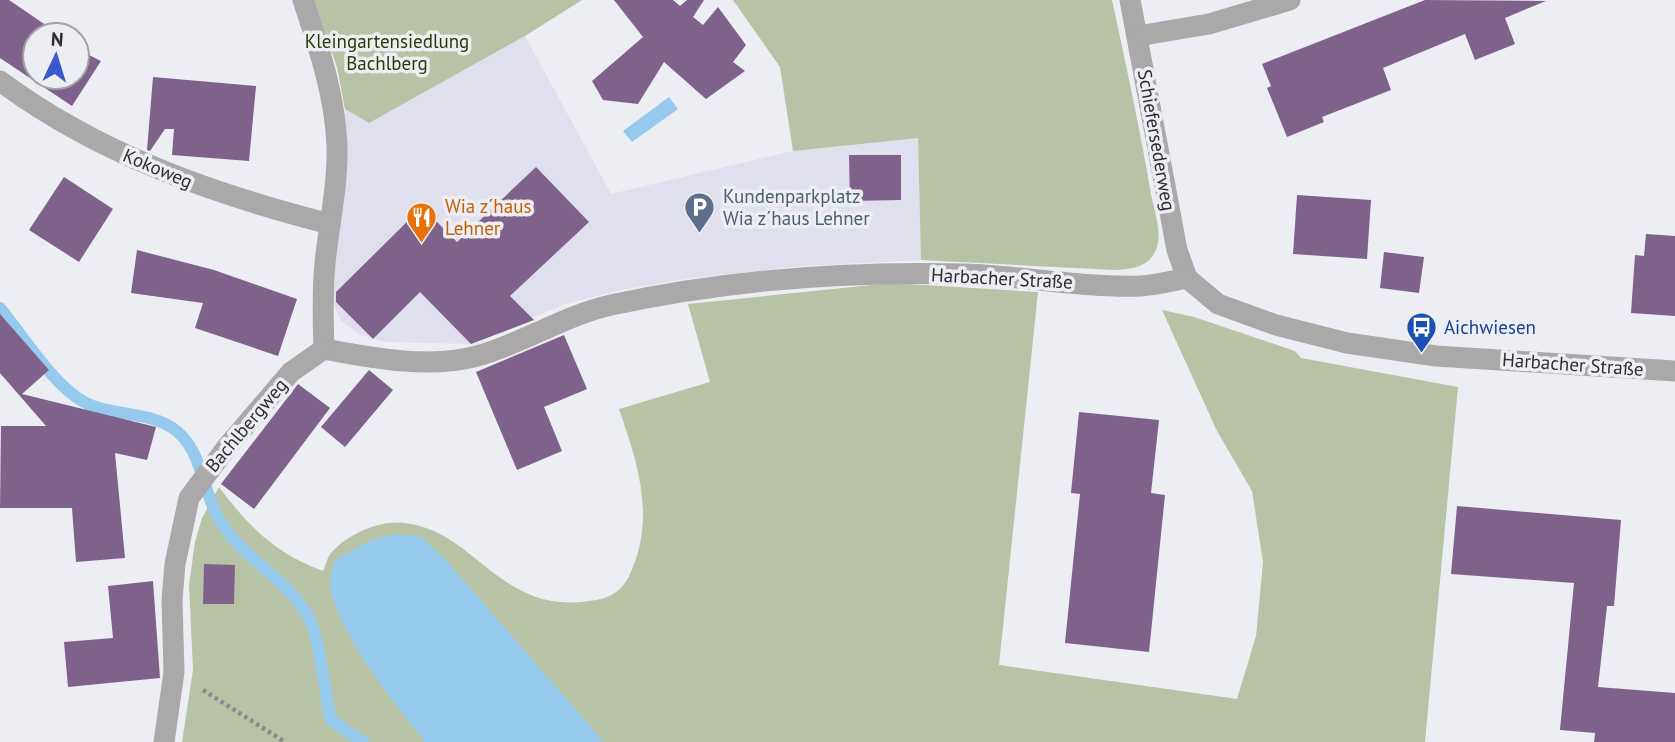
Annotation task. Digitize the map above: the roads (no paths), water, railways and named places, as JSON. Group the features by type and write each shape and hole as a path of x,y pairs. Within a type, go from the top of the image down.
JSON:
{"street":[{"path":"303,0 323,58 332,101 337,159 323,300 324,349"},
{"name":"Schiefersederweg","path":"1130,0 1177,250 1187,278"},
{"path":"1138,36 1209,24 1290,0"},
{"name":"Kokoweg","path":"0,81 72,128 142,163 214,192 330,224"},
{"name":"Harbacher Straße","path":"324,349 421,361 476,356 561,319 610,305 815,276 893,272 968,274 1142,286 1187,278 1218,304 1276,325 1347,343 1436,356 1675,371"},
{"name":"Bachlbergweg","path":"164,742 174,672 172,600 175,564 181,525 189,498 227,447 291,372 324,349"}],"water":[{"path":"669,97 678,109 632,142 623,131"},
{"path":"394,534 420,536 444,558 604,742 425,742 360,654 331,592 330,578 335,560 371,540"}],"waterway":[{"path":"0,308 39,359 72,394 105,410 161,422 182,435 196,457 213,507 228,533 288,590 308,616 319,651 331,720 363,742"}],"place":[{"name":"Kundenparkplatz Wia z´haus Lehner","path":"700,234"},
{"name":"Wia z´haus Lehner","path":"422,244"},
{"name":"Aichwiesen","path":"1421,354"}],"park label":[{"name":"Kleingartensiedlung Bachlberg","path":"387,52"}]}
